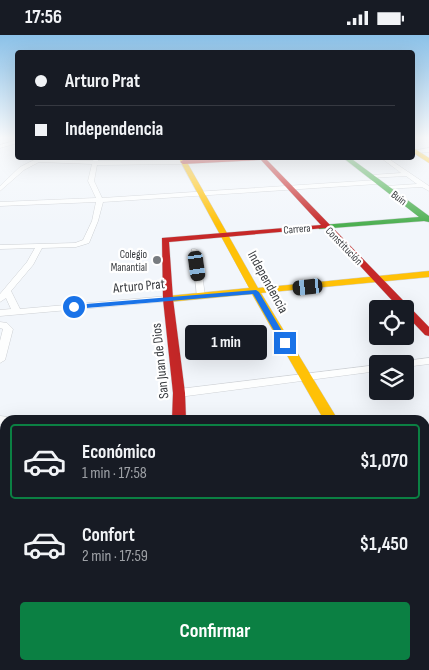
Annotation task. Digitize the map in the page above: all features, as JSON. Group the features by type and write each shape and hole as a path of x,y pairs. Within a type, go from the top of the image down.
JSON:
{"street":[{"path":"0,189 13,175 25,167"},
{"path":"0,247 82,244 88,239 100,200 91,181 94,167"},
{"name":"Independencia","path":"186,167 328,415"},
{"name":"Constitución","path":"270,167 429,333"},
{"name":"Buin","path":"358,167 428,219"},
{"path":"396,167 427,187"},
{"path":"378,182 407,174"},
{"path":"0,204 100,200 378,182 427,187"},
{"name":"Carrera","path":"165,240 428,219"},
{"name":"San Juan de Dios","path":"165,240 168,299 179,393 179,415"},
{"path":"0,299 8,292 30,263 39,247"},
{"path":"195,251 201,296"},
{"name":"Arturo Prat","path":"0,313 256,292 429,274"},
{"path":"8,292 17,312"},
{"path":"0,325 4,325 8,329 0,360"},
{"path":"414,363 429,361"},
{"path":"179,393 369,369"}],"traffic: fast":[{"path":"358,167 428,220"},
{"path":"322,227 429,218"}],"traffic: slow":[{"path":"186,167 256,292 328,415"},
{"path":"168,299 429,274"}],"traffic: jam":[{"path":"270,167 429,333"},
{"path":"179,415 179,393 168,299 165,240 322,227"}],"place":[{"name":"Colegio Manantial","path":"157,260"}],"route":[{"path":"74,307 256,292 285,343"}]}
